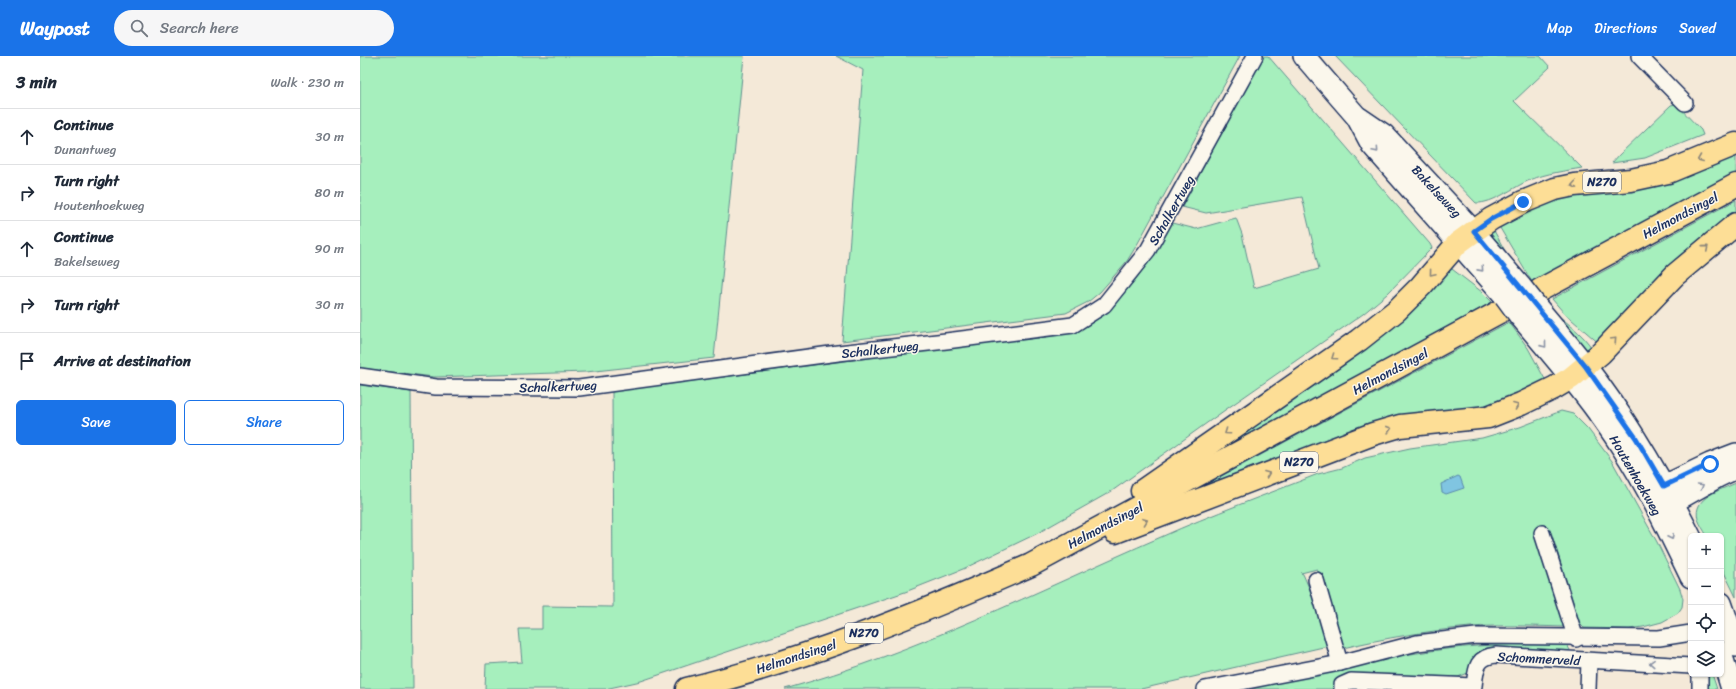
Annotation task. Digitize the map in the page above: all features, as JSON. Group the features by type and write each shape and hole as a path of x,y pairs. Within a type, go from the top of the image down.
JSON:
{"main road":[{"name":"N270","path":"1115,519 1136,495 1360,340 1421,286 1466,237 1491,219 1523,202 1555,189 1574,185 1631,180 1668,172 1736,144"},
{"name":"Helmondsingel","path":"686,689 768,666 849,639 963,594 1031,565 1736,184"},
{"name":"N270","path":"1031,565 1372,434 1400,426 1488,416 1521,404 1579,372 1602,353 1675,274 1736,224"}],"street":[{"name":"Schalkertweg","path":"360,376 436,387 579,388 838,353 946,341 1073,324 1104,305 1148,250 1255,56"},
{"name":"Bakelseweg","path":"1304,56 1357,117 1384,135 1466,237 1579,372"},
{"path":"1639,56 1685,103"},
{"name":"Houtenhoekweg","path":"1579,372 1636,438 1663,497 1688,569"},
{"path":"1663,497 1710,464 1736,454"},
{"path":"1663,497 1717,477 1736,468"},
{"name":"Houtenhoekweg","path":"1663,497 1688,534"},
{"name":"Schommerveld","path":"1542,533 1576,639"},
{"path":"1316,580 1340,663"},
{"path":"1721,605 1725,624 1736,646"},
{"name":"Schommerveld","path":"1205,689 1340,663 1417,643 1476,636 1576,639 1659,638 1688,633"},
{"name":"Schommerveld","path":"1342,689 1342,685 1351,681 1474,688 1476,672 1482,659 1488,656 1496,655 1589,660 1688,675"},
{"path":"1588,689 1589,660"},
{"path":"1724,663 1732,689"}],"green space":[{"path":"360,56 744,56 714,358 586,372 434,377 360,368"},
{"path":"836,56 1240,56 1127,261 1100,292 1088,302 1066,313 842,341 863,70"},
{"path":"1263,56 1268,56 1432,248 1387,294 1363,314 1112,491 1036,534 963,569 905,592 641,681 605,689 485,689 486,664 522,662 519,629 542,629 542,606 613,607 612,390 929,350 1058,332 1088,325 1108,312 1136,279 1150,260 1172,223 1196,229 1236,218 1242,234 1254,288 1319,269 1302,197 1206,213 1182,207"},
{"path":"1335,56 1540,56 1550,67 1514,101 1582,168 1556,172 1536,178 1490,201 1476,203"},
{"path":"1676,104 1701,130 1703,135 1645,158 1612,163 1671,105"},
{"path":"1736,150 1736,173 1532,282 1497,223 1545,200"},
{"path":"1736,200 1736,215 1601,345 1564,313 1552,299"},
{"path":"1492,227 1510,260 1484,233"},
{"path":"1448,266 1482,292 1492,302 1199,463"},
{"path":"1549,308 1579,333 1593,350 1587,352"},
{"path":"1509,322 1528,348 1547,383 1540,388 1141,519"},
{"path":"360,385 411,392 413,689 360,689"},
{"path":"1561,411 1573,414 1588,429 1612,461 1657,542 1680,589 1683,599 1682,607 1678,613 1662,622 1629,629 1584,628 1580,624 1551,532 1539,537 1565,627 1470,627 1406,635 1343,648 1317,569 1301,573 1303,574 1330,636 1332,645 1141,689 785,689 881,658 975,620 1219,512 1318,474 1342,468 1365,458 1410,448 1482,438 1520,427"},
{"path":"1736,483 1736,597 1724,572 1724,533 1705,533 1698,519 1697,511 1699,505 1709,495"},
{"path":"1493,645 1567,645 1570,650 1568,652 1487,648 1479,652 1473,658 1468,673 1458,677 1351,674 1344,675 1340,678 1336,689 1250,689 1370,661 1432,651"},
{"path":"1708,677 1713,677 1717,689 1708,689"}],"water":[{"path":"1458,476 1460,477 1464,488 1446,494 1442,492 1441,484"}],"route":[{"path":"1523,202 1491,219 1474,231 1601,387 1636,438 1664,486 1710,464"}]}
